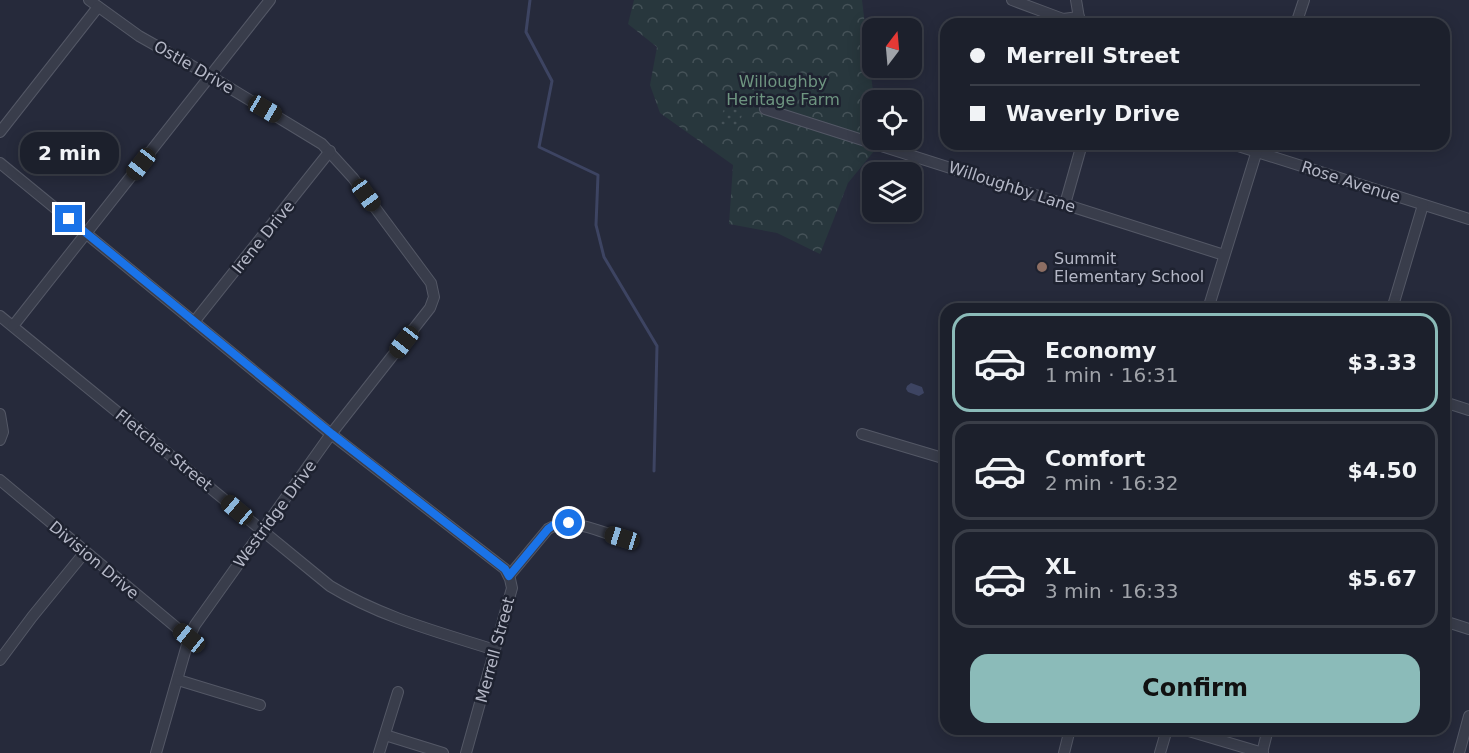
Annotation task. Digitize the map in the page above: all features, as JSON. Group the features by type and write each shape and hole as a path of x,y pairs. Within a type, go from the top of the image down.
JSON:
{"street":[{"name":"Ostle Drive","path":"89,0 139,36 298,128 330,151 353,178 431,283 434,297"},
{"path":"13,326 270,0"},
{"path":"1012,0 1060,18"},
{"path":"1076,0 1080,18"},
{"path":"1298,18 1304,0"},
{"path":"0,132 98,7"},
{"name":"Willoughby Lane","path":"765,109 1224,255"},
{"path":"1065,204 1081,150"},
{"path":"1210,303 1257,150"},
{"name":"Rose Avenue","path":"1264,150 1469,219"},
{"name":"Irene Drive","path":"194,322 330,151"},
{"path":"0,163 332,434 505,569 509,576"},
{"path":"1394,303 1423,205"},
{"name":"Westridge Drive","path":"156,753 189,638 200,617 332,434 430,308 434,297"},
{"name":"Fletcher Street","path":"0,316 330,585 392,618 495,650"},
{"path":"1450,404 1469,410"},
{"path":"0,414 3,432 0,440"},
{"path":"862,434 940,457"},
{"name":"Division Drive","path":"0,480 189,638"},
{"name":"Merrell Street","path":"466,753 512,588 509,576 548,529 555,524 569,523 622,538"},
{"path":"0,660 85,552"},
{"path":"1450,623 1469,628"},
{"path":"177,680 260,705"},
{"path":"379,753 398,692"},
{"path":"1459,753 1469,716"},
{"path":"385,735 442,753"},
{"path":"1064,753 1068,735"},
{"path":"1160,753 1165,735"},
{"path":"1202,735 1262,753 1266,735"}],"green space":[{"name":"Willoughby Heritage Farm","path":"634,0 862,0 864,18 862,18 862,78 871,78 873,90 862,90 862,150 875,150 865,162 862,162 862,166 848,183 820,254 777,233 729,224 733,165 660,113 650,85 657,47 628,24"},
{"path":"725,106 743,112 737,130 719,123"}],"water":[{"path":"911,383 922,387 924,393 919,396 908,392 907,386"}],"waterway":[{"path":"530,0 526,32 552,81 539,147 598,175 596,225 604,257 657,346 654,471"}],"place":[{"name":"Summit Elementary School","path":"1042,267"}],"route":[{"path":"69,219 332,434 505,569 509,576 548,529 555,524 569,523"}]}
